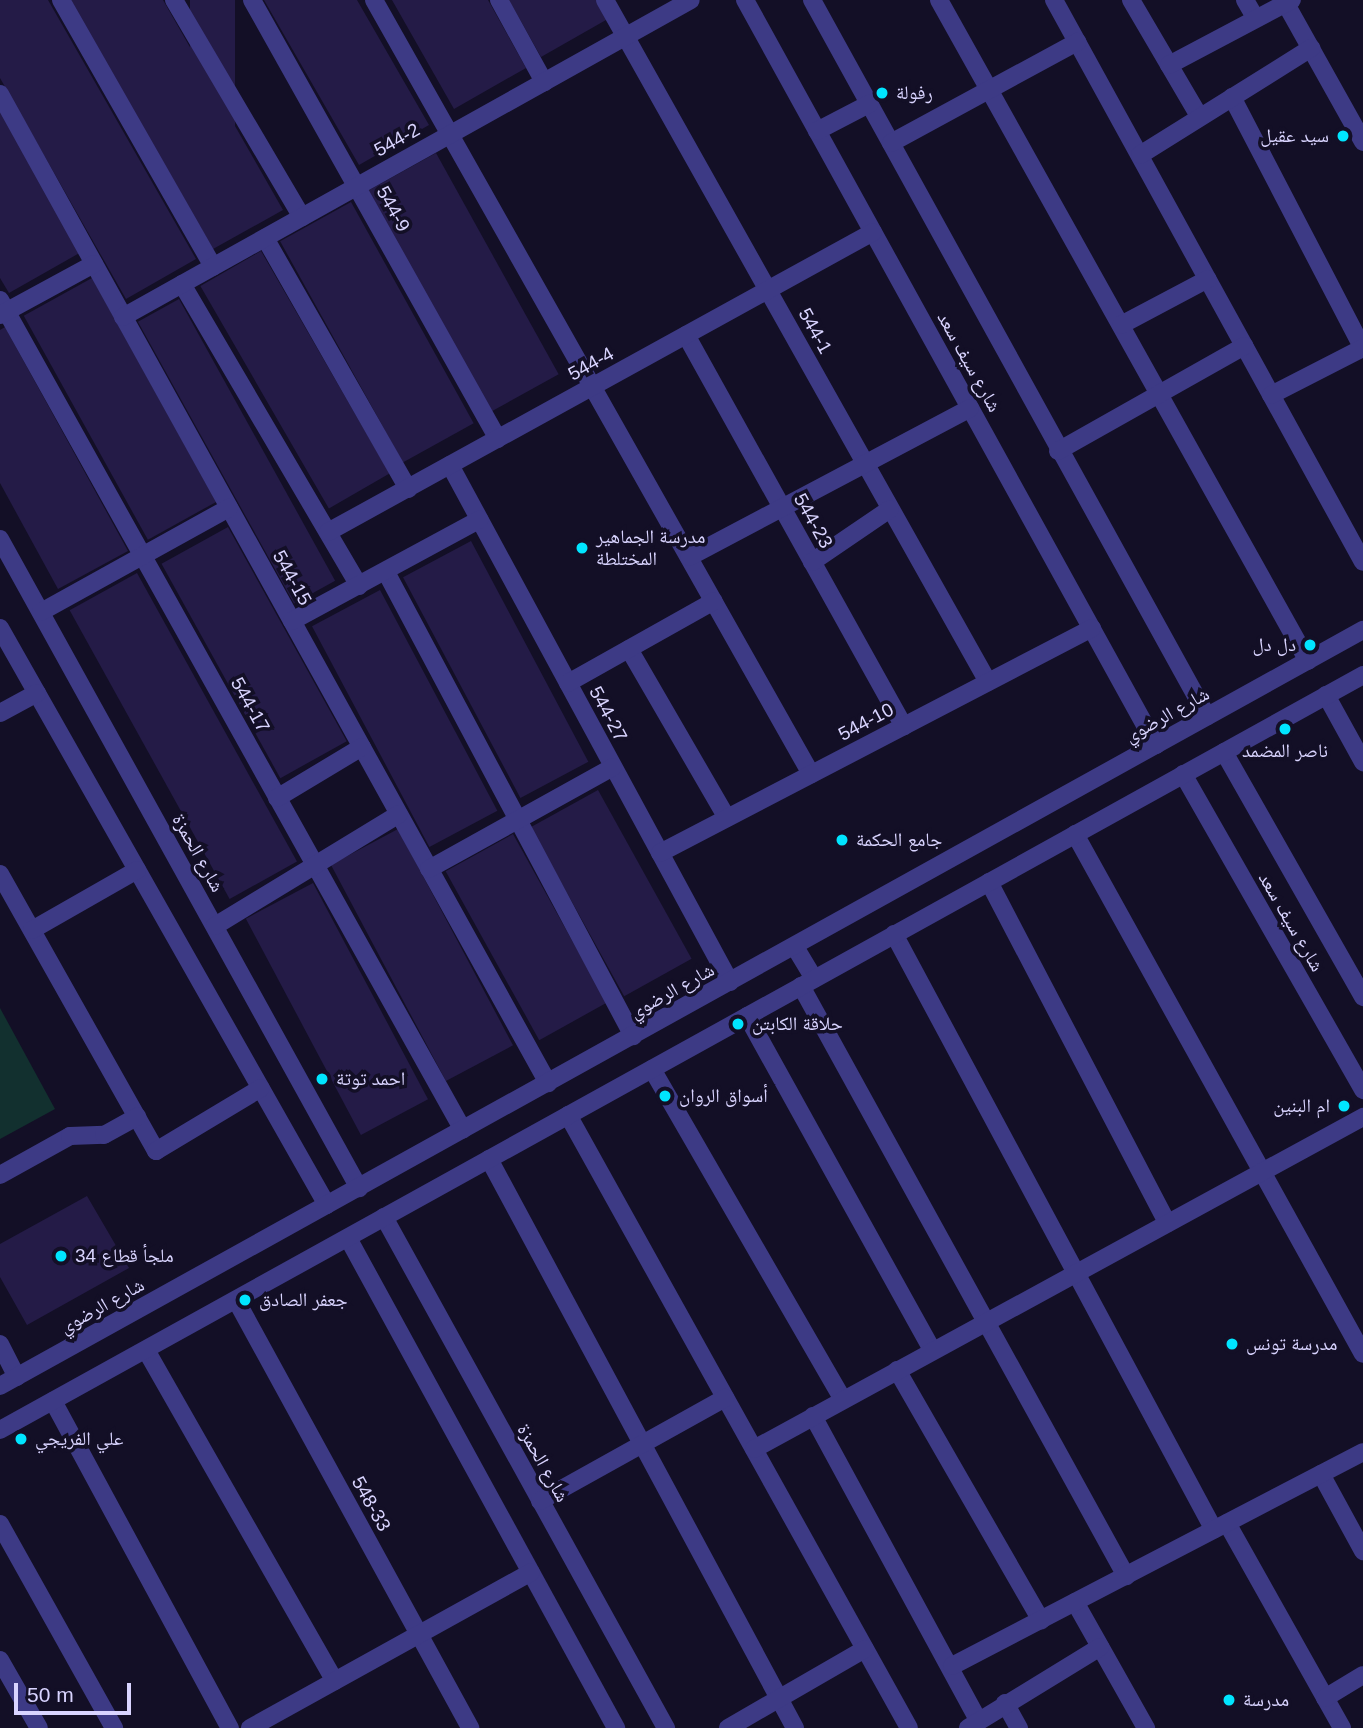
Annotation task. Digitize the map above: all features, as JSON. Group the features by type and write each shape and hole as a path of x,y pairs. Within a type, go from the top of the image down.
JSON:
{"street":[{"path":"61,0 213,267"},
{"path":"174,0 302,217"},
{"name":"544-9","path":"252,0 498,439"},
{"path":"374,0 811,774"},
{"path":"499,0 544,82"},
{"name":"544-1","path":"605,0 988,682"},
{"name":"544-2","path":"123,317 691,0"},
{"name":"شارع سيف سعد","path":"745,0 1156,745"},
{"name":"شارع سيف سعد","path":"812,0 1058,451 1207,716"},
{"path":"939,0 1308,661"},
{"path":"1054,0 1363,562"},
{"path":"1130,0 1199,116"},
{"path":"1245,0 1255,17"},
{"path":"1168,65 1255,17 1289,2 1363,142"},
{"path":"891,144 1077,42"},
{"path":"1140,155 1311,48"},
{"name":"544-15","path":"0,94 548,1083"},
{"path":"1232,97 1363,348 1271,396"},
{"path":"817,131 869,104"},
{"name":"544-4","path":"328,532 873,232"},
{"path":"265,238 408,489"},
{"path":"2,309 94,264"},
{"path":"1121,325 1208,279"},
{"path":"182,284 359,586"},
{"name":"544-17","path":"2,309 463,1130"},
{"name":"544-23","path":"686,335 904,726"},
{"path":"1058,451 1160,396 1244,346"},
{"path":"689,557 970,408"},
{"name":"544-27","path":"450,466 730,982"},
{"path":"41,612 229,508"},
{"path":"812,562 890,509"},
{"path":"292,621 480,520"},
{"name":"شارع الحمزة","path":"0,539 6,563 41,612 359,1188"},
{"path":"386,572 633,1036"},
{"path":"568,683 714,601"},
{"path":"0,628 327,1205"},
{"name":"544-10","path":"660,853 1092,628"},
{"name":"شارع الرضوي","path":"0,1386 1363,630"},
{"path":"629,649 727,818"},
{"path":"0,1430 1363,675"},
{"path":"0,713 37,693"},
{"path":"1326,695 1363,762"},
{"path":"277,798 362,747"},
{"name":"شارع سيف سعد","path":"1224,752 1363,997"},
{"path":"429,869 613,767"},
{"name":"شارع سيف سعد","path":"1183,775 1363,1090"},
{"path":"215,926 399,814"},
{"path":"1074,834 1259,1173 1363,1354"},
{"path":"32,930 137,870"},
{"path":"0,874 156,1151 261,1088"},
{"path":"989,881 1167,1223"},
{"path":"894,934 1221,1527 1342,1728"},
{"path":"795,947 807,982 986,1322 1126,1576"},
{"path":"747,1016 933,1351"},
{"path":"652,1069 843,1400"},
{"path":"568,1115 909,1728"},
{"path":"0,1175 71,1136 104,1135 137,1116"},
{"path":"754,1449 1363,1116"},
{"path":"489,1159 796,1728"},
{"name":"شارع الحمزة","path":"384,1217 666,1728"},
{"path":"348,1238 616,1728"},
{"name":"548-33","path":"236,1300 470,1728"},
{"path":"0,1344 17,1377"},
{"path":"146,1350 335,1681"},
{"path":"897,1370 1041,1620"},
{"path":"540,1501 726,1398"},
{"path":"53,1401 230,1728"},
{"path":"813,1416 952,1666 973,1724 1100,1647"},
{"path":"952,1666 1363,1452"},
{"path":"1321,1474 1363,1551"},
{"path":"0,1524 114,1728"},
{"path":"250,1728 531,1572"},
{"path":"1075,1602 1146,1728"},
{"path":"728,1728 780,1701 865,1649"},
{"path":"0,1660 39,1728"},
{"path":"1325,1698 1363,1675"},
{"path":"1005,1703 1019,1728"}],"green space":[{"path":"0,1008 55,1109 0,1139"}],"building":[{"path":"0,0 48,0 196,259 126,299 0,78"},
{"path":"70,0 163,0 283,210 213,249"},
{"path":"190,0 235,0 235,225 190,225"},
{"path":"264,0 357,0 429,125 359,165"},
{"path":"392,0 488,0 526,68 454,109"},
{"path":"509,0 604,0 613,16 541,57"},
{"path":"0,105 83,251 9,293 0,278"},
{"path":"436,153 559,374 490,412 368,191"},
{"path":"351,202 474,423 403,463 280,241"},
{"path":"261,251 390,474 329,509 200,286"},
{"path":"92,278 216,502 148,540 24,316"},
{"path":"179,299 335,581 294,603 138,322"},
{"path":"5,327 128,551 58,589 0,483 0,330"},
{"path":"228,527 347,741 280,778 162,564"},
{"path":"471,541 588,762 520,798 403,577"},
{"path":"137,573 297,862 230,899 70,610"},
{"path":"380,590 497,811 429,847 312,626"},
{"path":"598,790 692,959 624,996 531,827"},
{"path":"398,829 513,1045 446,1081 331,865"},
{"path":"513,834 607,1003 539,1040 446,871"},
{"path":"313,883 428,1099 361,1135 246,919"},
{"name":"ملجأ قطاع 34","path":"87,1196 129,1268 27,1325 0,1277 0,1244"}],"place":[{"name":"رفولة","path":"882,93"},
{"name":"سيد عقيل","path":"1343,136"},
{"name":"مدرسة الجماهير المختلطة","path":"582,548"},
{"name":"دل دل","path":"1310,645"},
{"name":"ناصر المضمد","path":"1285,729"},
{"name":"جامع الحكمة","path":"842,840"},
{"name":"حلاقة الكابتن","path":"738,1024"},
{"name":"احمد توتة","path":"322,1079"},
{"name":"أسواق الروان","path":"665,1096"},
{"name":"ام البنين","path":"1344,1106"},
{"name":"ملجأ قطاع 34","path":"61,1256"},
{"name":"جعفر الصادق","path":"245,1300"},
{"name":"مدرسة تونس","path":"1232,1344"},
{"name":"علي الفريجي","path":"21,1439"},
{"name":"مدرسة","path":"1229,1700"}]}
